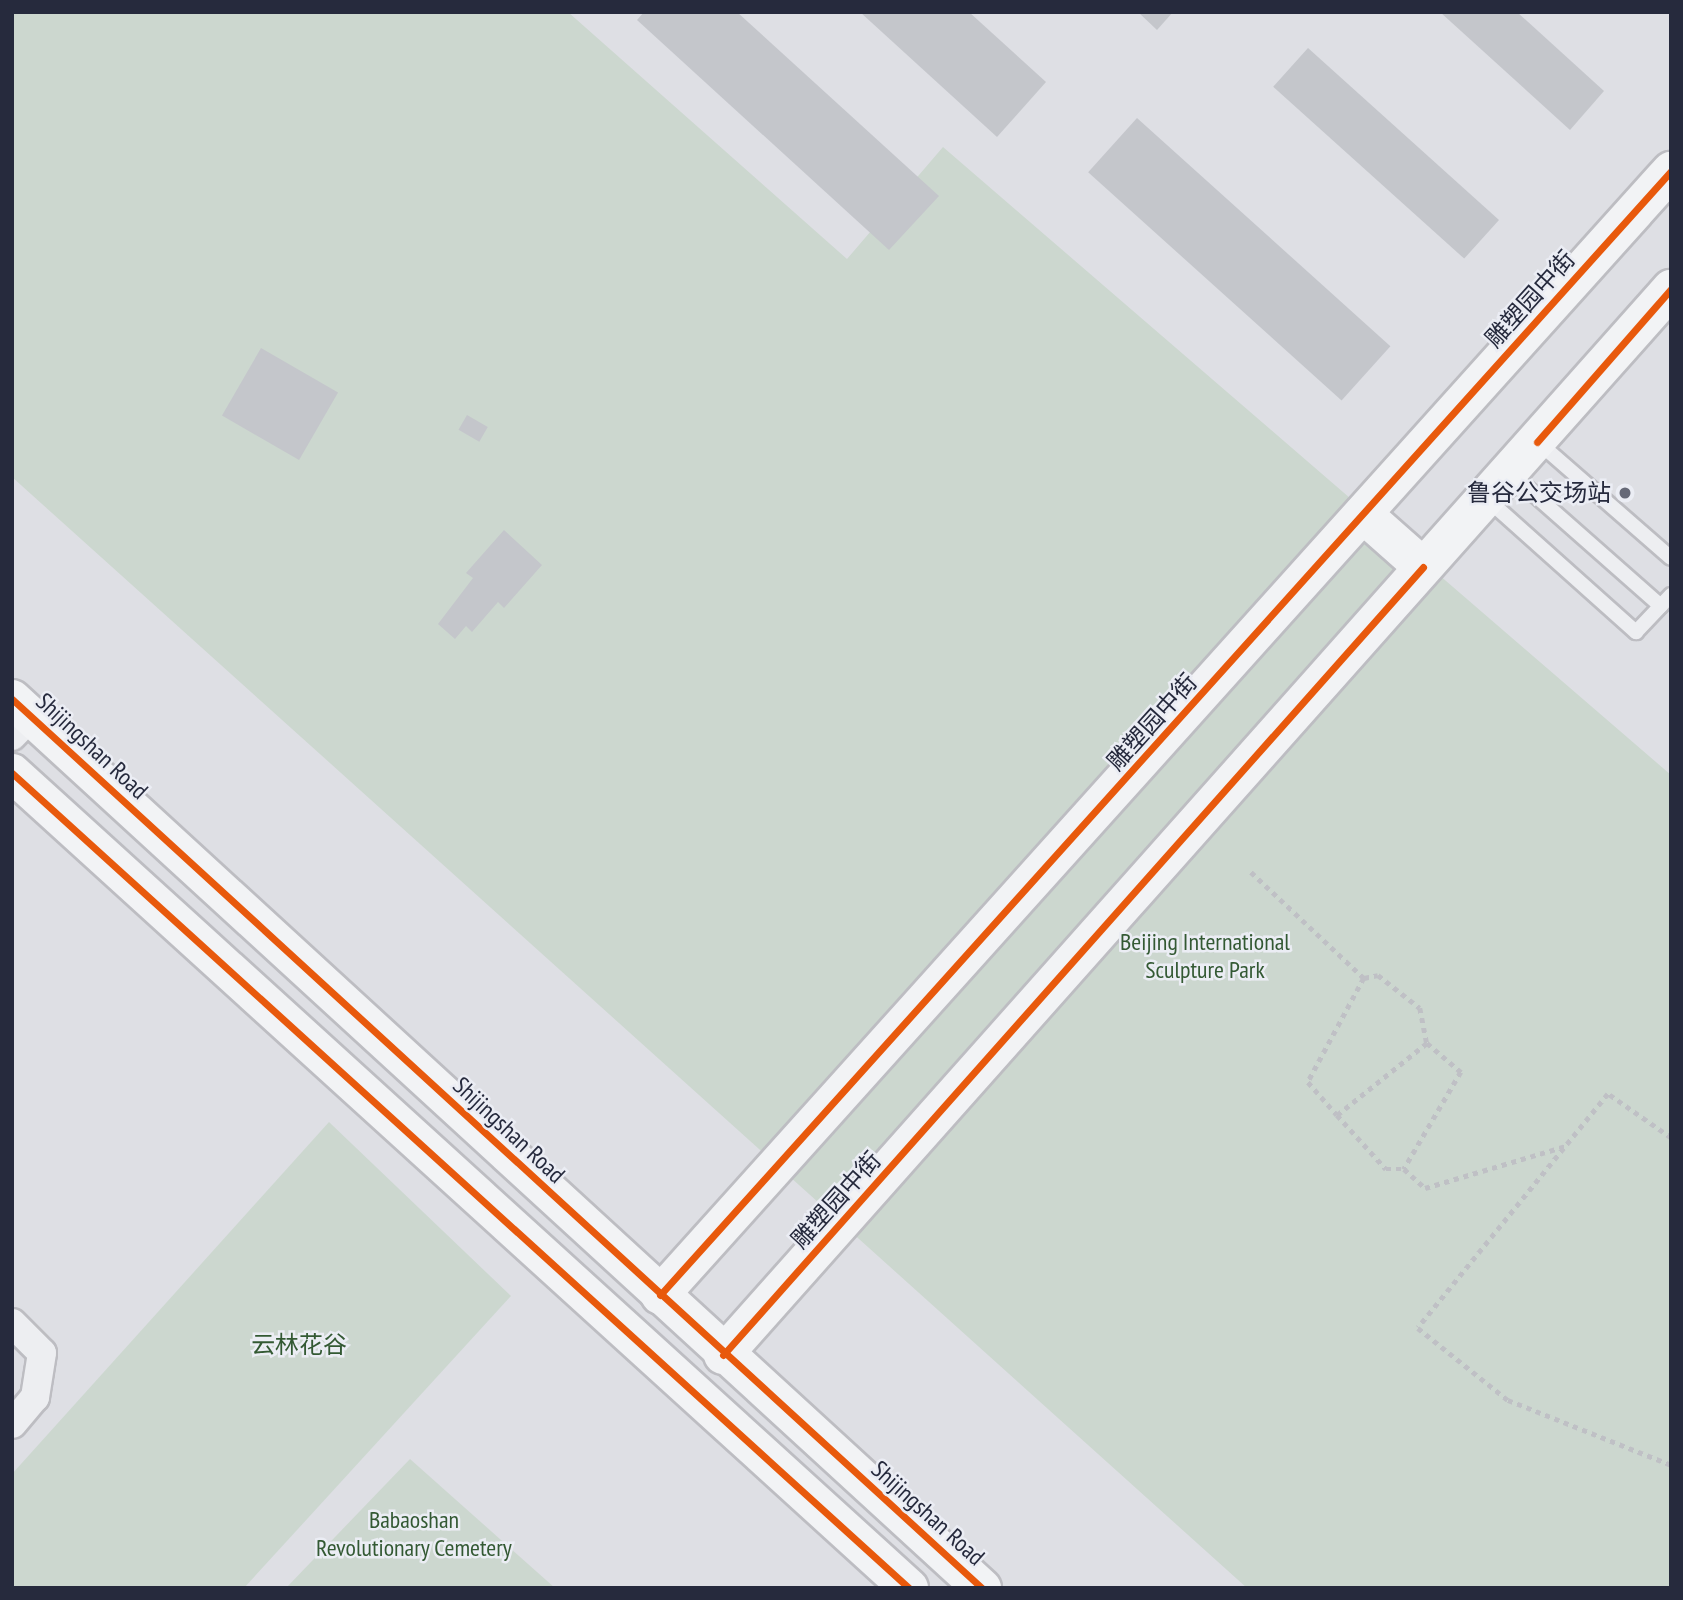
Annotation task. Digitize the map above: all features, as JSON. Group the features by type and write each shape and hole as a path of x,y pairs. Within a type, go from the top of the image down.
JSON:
{"main road":[{"name":"雕塑园中街","path":"660,1295 1667,178"},
{"name":"雕塑园中街","path":"723,1355 1671,289"},
{"path":"1363,514 1423,568"},
{"name":"Shijingshan Road","path":"18,717 982,1588"},
{"path":"12,773 909,1588"}],"street":[{"path":"12,1323 42,1353 35,1398 12,1424"}],"lane":[{"path":"1537,442 1671,558"},
{"path":"1497,485 1666,600 1636,632 1497,485"}],"path":[{"path":"1251,872 1364,978"},
{"path":"1404,1169 1461,1072 1427,1043 1420,1008 1378,975 1364,978 1308,1082 1386,1169 1404,1169 1425,1188 1566,1146"},
{"path":"1337,1115 1427,1043"},
{"path":"1671,1138 1608,1094 1418,1328 1508,1400 1671,1465"}],"green space":[{"name":"Beijing International Sculpture Park","path":"12,12 568,12 847,259 943,147 1671,775 1671,1588 1247,1588 12,477"},
{"name":"云林花谷","path":"329,1122 511,1296 244,1588 12,1588 12,1474"},
{"name":"Babaoshan Revolutionary Cemetery","path":"410,1459 555,1588 286,1588"}],"building":[{"path":"644,12 737,12 939,196 889,250 637,20"},
{"path":"860,12 969,12 1046,82 997,137"},
{"path":"1138,12 1173,12 1157,30"},
{"path":"1440,12 1517,12 1604,91 1570,130"},
{"path":"1308,48 1499,220 1464,259 1273,87"},
{"path":"1137,118 1390,346 1342,400 1088,172"},
{"path":"261,348 338,392 299,460 222,416"},
{"path":"467,415 488,427 479,442 458,430"},
{"path":"504,530 542,565 504,608 498,602 472,632 466,626 455,639 438,624 473,578 466,573"}],"cycle path":[{"path":"660,1295 1671,171"},
{"path":"1537,442 1671,289"},
{"path":"723,1355 1423,567"},
{"path":"12,699 982,1588"},
{"path":"12,773 909,1588"}],"place":[{"name":"鲁谷公交场站","path":"1625,493"}]}
